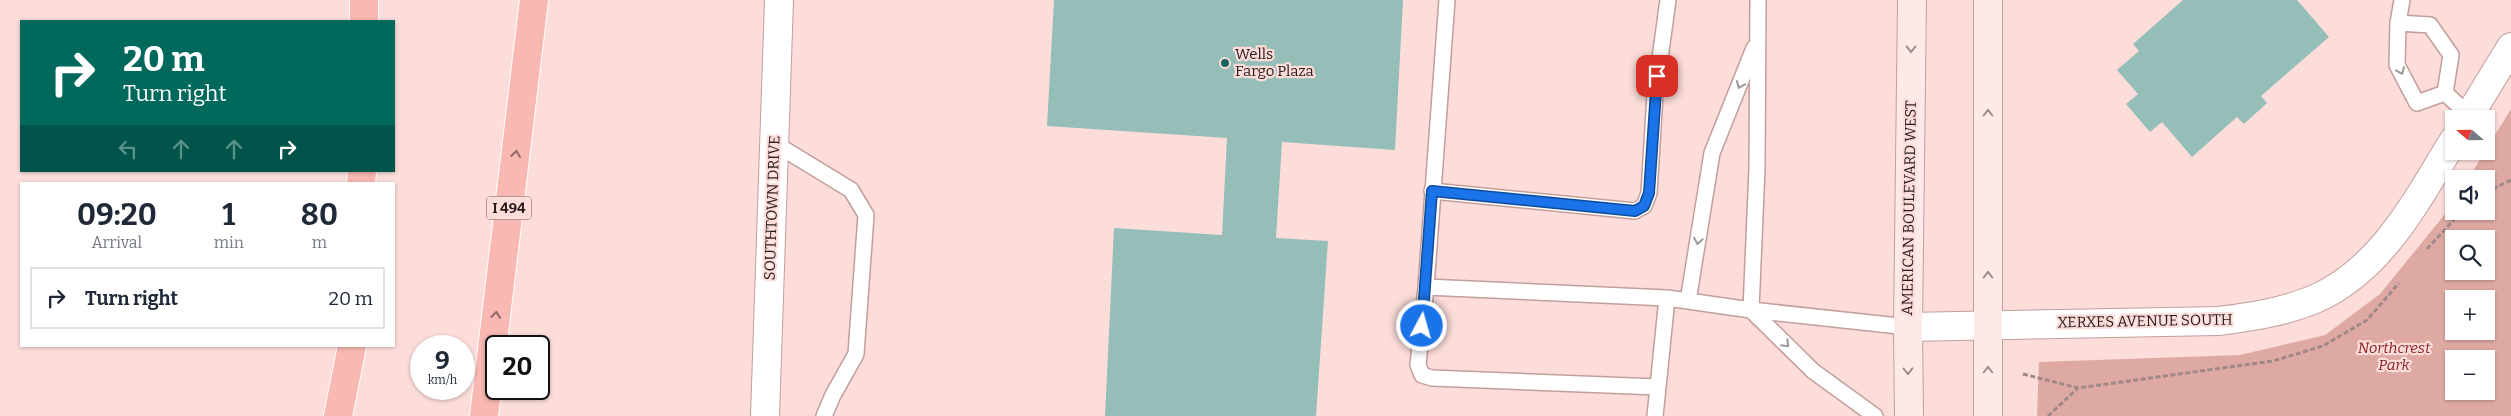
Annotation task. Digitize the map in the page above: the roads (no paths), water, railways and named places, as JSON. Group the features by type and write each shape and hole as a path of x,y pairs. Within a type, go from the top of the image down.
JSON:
{"highway":[{"path":"364,0 364,20"},
{"name":"I 494","path":"484,416 534,0"},
{"path":"338,416 352,347"},
{"path":"356,416 358,347"}],"main road":[{"name":"AMERICAN BOULEVARD WEST","path":"1909,416 1908,327 1912,0"},
{"path":"1988,0 1988,416"}],"street":[{"name":"SOUTHTOWN DRIVE","path":"765,416 779,0"},
{"path":"2472,110 2511,47"},
{"name":"XERXES AVENUE SOUTH","path":"1908,327 2218,321 2270,314 2316,298 2360,270 2396,233 2445,154"}],"lane":[{"path":"1447,0 1426,287 1418,365 1422,375 1432,378 1658,386"},
{"path":"1432,191 1635,211 1644,206 1649,193 1655,95 1668,0"},
{"path":"1758,0 1757,168 1751,310 1812,370 1875,416"},
{"path":"2402,0 2398,23 2397,64 2417,103 2445,94"},
{"path":"2398,23 2430,25 2450,55 2445,94"},
{"path":"1688,302 1712,153 1758,39"},
{"path":"2445,94 2461,110"},
{"path":"774,143 851,190 866,215 856,354 833,395 824,416"},
{"path":"1426,287 1667,298 1751,310 1908,327"},
{"path":"1655,416 1667,298"}],"place":[{"name":"Wells Fargo Plaza","path":"1225,63"}],"park label":[{"name":"Northcrest Park","path":"2394,356"}]}
